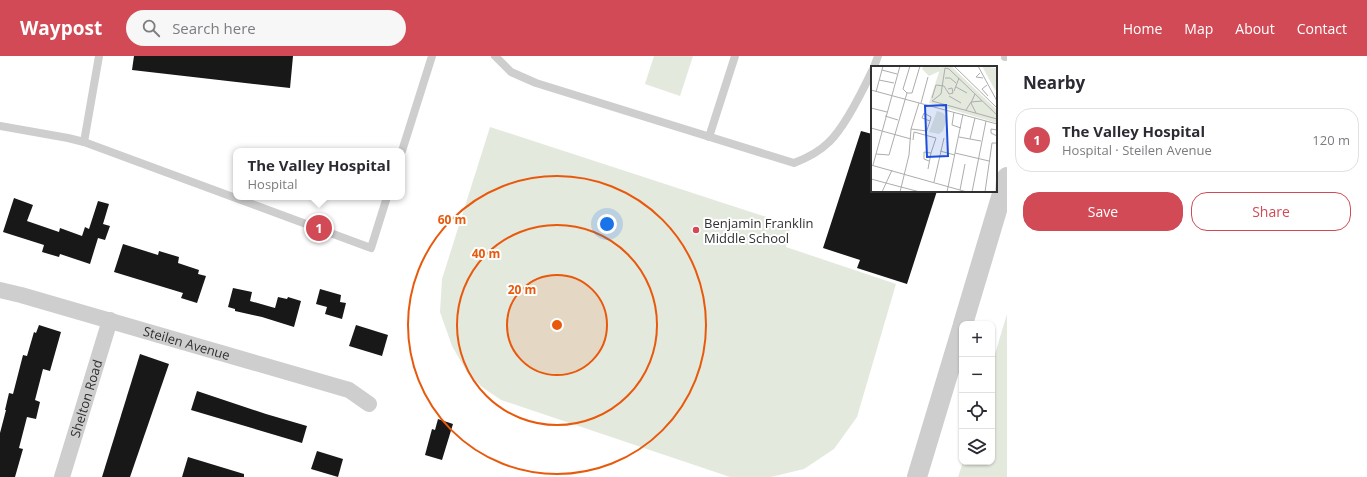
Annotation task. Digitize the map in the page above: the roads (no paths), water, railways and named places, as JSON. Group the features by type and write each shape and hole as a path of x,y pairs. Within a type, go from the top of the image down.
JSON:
{"street":[{"path":"964,321 1007,177"},
{"name":"Steilen Avenue","path":"0,290 110,320 349,390 369,404"},
{"name":"Shelton Road","path":"62,477 110,320"},
{"path":"917,477 959,338"}],"lane":[{"path":"84,142 99,56"},
{"path":"403,148 432,56"},
{"path":"495,56 511,72 536,83 794,163 809,157 829,142 841,127 864,89 871,73"},
{"path":"709,137 735,56"},
{"path":"874,66 878,56"},
{"path":"0,126 84,142 233,197"},
{"path":"241,200 371,248 386,200"}],"place":[{"name":"The Valley Hospital","path":"319,228"},
{"name":"Benjamin Franklin Middle School","path":"696,230"}]}
